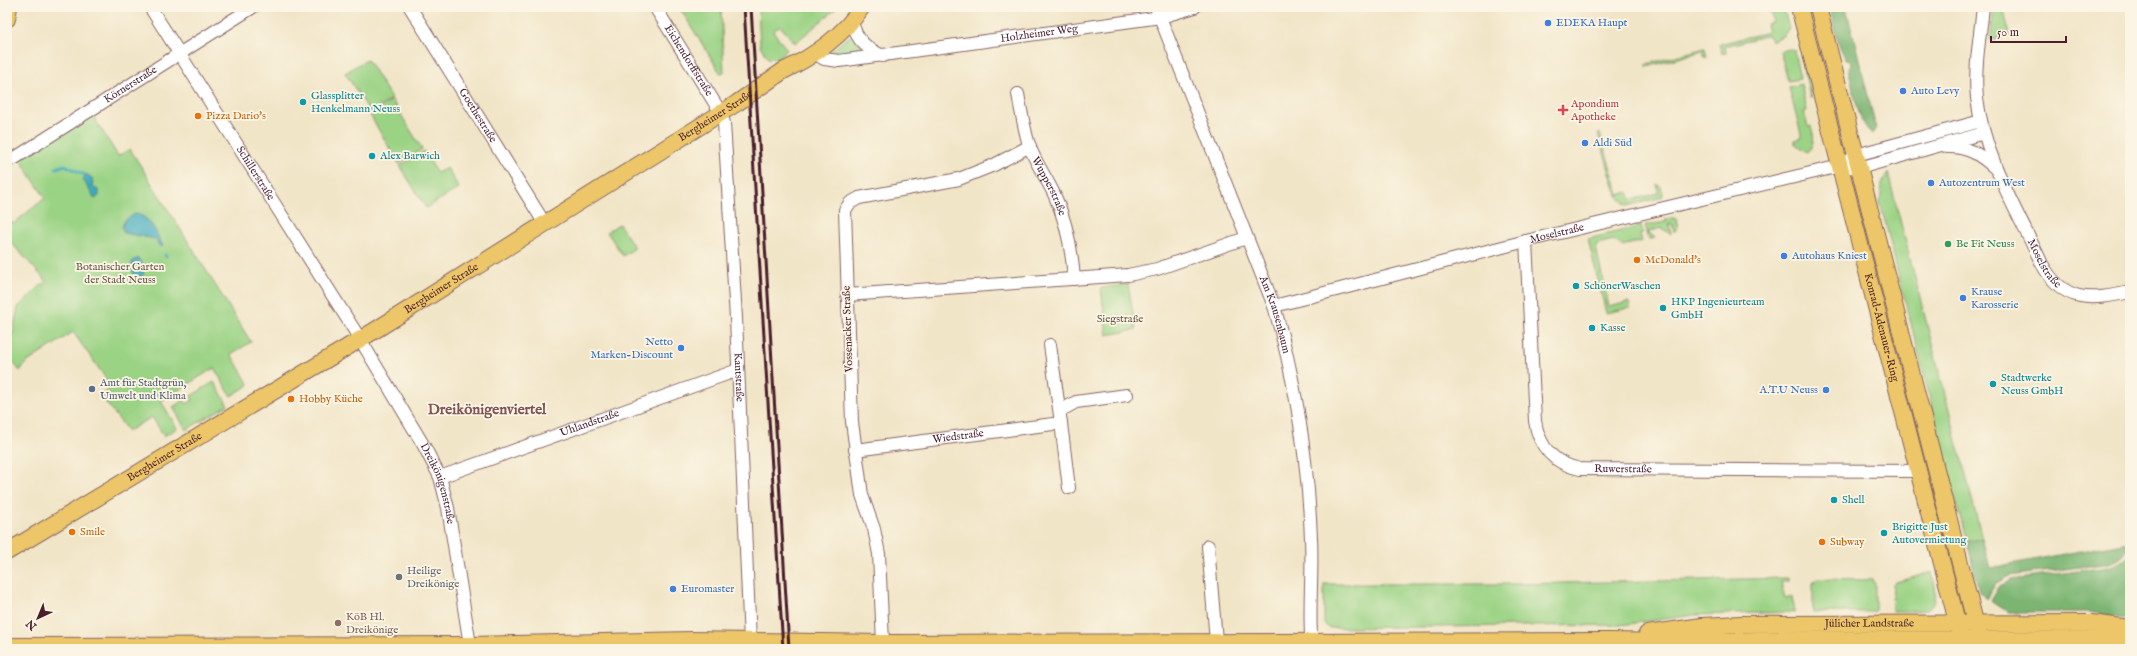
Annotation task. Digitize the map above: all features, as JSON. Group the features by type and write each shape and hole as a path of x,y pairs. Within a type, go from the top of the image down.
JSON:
{"main road":[{"path":"7,19 9,7"},
{"name":"Bergheimer Straße","path":"7,552 360,339 721,113 783,71 814,53 852,22 862,7"},
{"name":"Konrad-Adenauer-Ring","path":"1799,7 1963,644"},
{"name":"Konrad-Adenauer-Ring","path":"1818,7 1981,645"},
{"name":"Jülicher Landstraße","path":"1610,641 1625,636 1712,625 2091,623 2130,628"},
{"name":"Jülicher Landstraße","path":"41,647 470,647 680,645 750,642 827,646 882,643 1085,646 1216,641 1312,645 1758,640 1981,645 2130,639"},
{"path":"7,646 41,647"},
{"path":"20,649 41,647"}],"street":[{"name":"Schillerstraße","path":"150,7 360,339"},
{"name":"Körnerstraße","path":"7,160 15,158 253,7"},
{"name":"Goethestraße","path":"410,7 545,224"},
{"name":"Eichendorffstraße","path":"656,7 721,113"},
{"name":"Holzheimer Weg","path":"814,53 819,57 834,61 883,56 1195,7"},
{"name":"Moselstraße","path":"1983,7 1976,71 1977,99 1981,121 1998,171 2042,264 2059,286 2074,295 2092,298 2130,292"},
{"name":"Am Krausenbaum","path":"1158,12 1274,306 1292,378 1306,467 1311,541 1312,645"},
{"path":"852,22 860,42 867,48 883,56"},
{"name":"Wupperstraße","path":"1018,94 1024,126 1030,146 1064,219 1072,249 1074,279"},
{"name":"Kantstraße","path":"721,113 726,140 750,642"},
{"name":"Moselstraße","path":"1274,306 1526,241 1840,166 1981,121"},
{"name":"Moselstraße","path":"1938,147 1948,142 1984,133"},
{"name":"Vossenacker Straße","path":"882,643 879,554 874,530 862,495 852,422 844,217 845,210 850,203 859,198 959,179 994,165 1030,146"},
{"name":"Moselstraße","path":"1858,161 1938,147 1959,147 1968,149 1985,159 1998,171"},
{"path":"847,295 1140,274 1246,238"},
{"name":"Ruwerstraße","path":"1526,241 1535,421 1540,440 1551,456 1560,462 1580,469 1918,471"},
{"name":"Dreikönigenstraße","path":"360,339 424,446 440,477 448,508 470,647"},
{"path":"1050,345 1069,488"},
{"name":"Uhlandstraße","path":"440,477 738,370"},
{"name":"Wiedstraße","path":"855,450 1060,417 1076,402 1127,395"},
{"path":"1208,546 1216,641"}],"green space":[{"path":"679,7 721,7 724,73 721,74"},
{"path":"758,7 838,7 795,43 780,26 773,31 787,50 776,59 768,58 760,46"},
{"path":"1769,7 1783,7 1789,28 1784,35 1771,41 1769,35 1725,46 1726,53 1722,53 1719,44 1768,32 1766,24 1773,22"},
{"path":"1829,7 1846,7 1876,128 1872,134 1862,121 1856,103 1848,68 1851,67 1850,60 1846,60 1840,47"},
{"path":"2003,7 2010,35 1990,40 1994,8"},
{"path":"851,35 869,53 861,54 860,51 843,54 843,57 826,55"},
{"path":"1705,48 1707,57 1705,58 1703,51 1647,67 1647,64"},
{"path":"1790,49 1794,50 1800,79 1788,81 1780,51"},
{"path":"1801,54 1806,64 1812,98 1810,98"},
{"path":"367,59 392,99 370,112 345,73"},
{"path":"1801,84 1807,111 1804,112 1808,127 1811,126 1813,137 1812,146 1807,152 1795,144 1795,140 1802,138 1789,87"},
{"path":"392,100 422,149 399,164 370,115"},
{"name":"Botanischer Garten der Stadt Neuss","path":"91,113 118,156 130,149 251,342 231,354 249,385 231,396 214,368 161,401 177,428 164,436 152,417 128,431 100,395 112,387 73,332 26,363 20,371 8,356 18,307 46,281 7,238 7,218 13,224 45,198 20,159"},
{"path":"1600,133 1619,195 1628,192 1631,200 1658,193 1657,184 1661,187 1663,194 1662,197 1627,206 1617,196 1598,134"},
{"path":"424,151 437,173 447,168 459,188 426,208 400,166"},
{"path":"1888,173 1982,538 1969,542 1967,536 1965,536 1880,202 1882,184"},
{"path":"1855,191 1892,339 1908,380 1960,596 1925,459 1911,422 1853,192"},
{"path":"1673,218 1676,219 1678,227 1674,232 1672,224 1669,224 1671,234 1661,228 1648,232 1655,238 1649,239 1645,225 1666,222 1665,220"},
{"path":"619,224 635,248 623,256 607,232"},
{"path":"1641,226 1643,233 1640,234 1642,241 1622,246 1613,240 1598,244 1596,248 1609,307 1629,302 1630,308 1606,313 1588,239"},
{"name":"Siegstraße","path":"1128,284 1136,330 1107,335 1101,288"},
{"path":"214,382 228,405 186,430 173,407 184,400 187,404 193,400 191,396"},
{"path":"2130,488 2130,543 2124,554 2119,559 2105,564 2009,576 1996,583 1986,599 1979,592 1967,542 1982,538 1990,568 2128,542"},
{"path":"2130,554 2130,619 2090,612 2009,612 1990,601 1998,587 2011,580 2110,567 2124,560"},
{"path":"1932,572 1935,586 1935,596 1934,603 1930,608 1915,611 1892,611 1893,585 1896,582"},
{"path":"1788,578 1788,581 1781,583 1785,598 1792,596 1795,612 1695,615 1620,625 1328,628 1324,623 1324,584 1515,584"},
{"path":"1817,579 1872,580 1875,584 1875,610 1873,612 1813,612 1813,583"},
{"path":"2130,645 2130,649 2010,649 2010,647"}],"water":[{"path":"86,174 92,178 93,186 99,191 99,196 95,199 83,180"},
{"path":"135,214 141,215 149,222 163,246 160,247 155,239 124,233 122,228 124,221"},
{"path":"138,258 144,266 143,275 139,278 133,273 131,266 133,261"}],"waterway":[{"path":"56,168 65,165 85,175"}],"railway":[{"path":"744,7 783,649"},
{"path":"751,7 789,649"}],"place":[{"name":"EDEKA Haupt","path":"1548,23"},
{"name":"Auto Levy","path":"1903,91"},
{"name":"Glassplitter Henkelmann Neuss","path":"303,102"},
{"name":"Apondium Apotheke","path":"1563,110"},
{"name":"Pizza Dario's","path":"198,116"},
{"name":"Aldi Süd","path":"1585,143"},
{"name":"Alex Barwich","path":"372,156"},
{"name":"Autozentrum West","path":"1931,183"},
{"name":"Be Fit Neuss","path":"1948,244"},
{"name":"Autohaus Kniest","path":"1784,256"},
{"name":"McDonald's","path":"1637,260"},
{"name":"SchönerWaschen","path":"1576,286"},
{"name":"Krause Karosserie","path":"1963,298"},
{"name":"HKP Ingenieurteam GmbH","path":"1663,308"},
{"name":"Kasse","path":"1592,328"},
{"name":"Netto Marken-Discount","path":"681,348"},
{"name":"Stadtwerke Neuss GmbH","path":"1993,384"},
{"name":"Amt für Stadtgrün, Umwelt und Klima","path":"92,389"},
{"name":"A.T.U Neuss","path":"1826,390"},
{"name":"Hobby Küche","path":"291,399"},
{"name":"Shell","path":"1834,500"},
{"name":"Smile","path":"72,532"},
{"name":"Brigitte Just Autovermietung","path":"1884,533"},
{"name":"Subway","path":"1822,542"},
{"name":"Heilige Dreikönige","path":"399,577"},
{"name":"Euromaster","path":"673,589"},
{"name":"KöB Hl. Dreikönige","path":"338,623"}],"district":[{"name":"Dreikönigenviertel","path":"487,409"}]}
